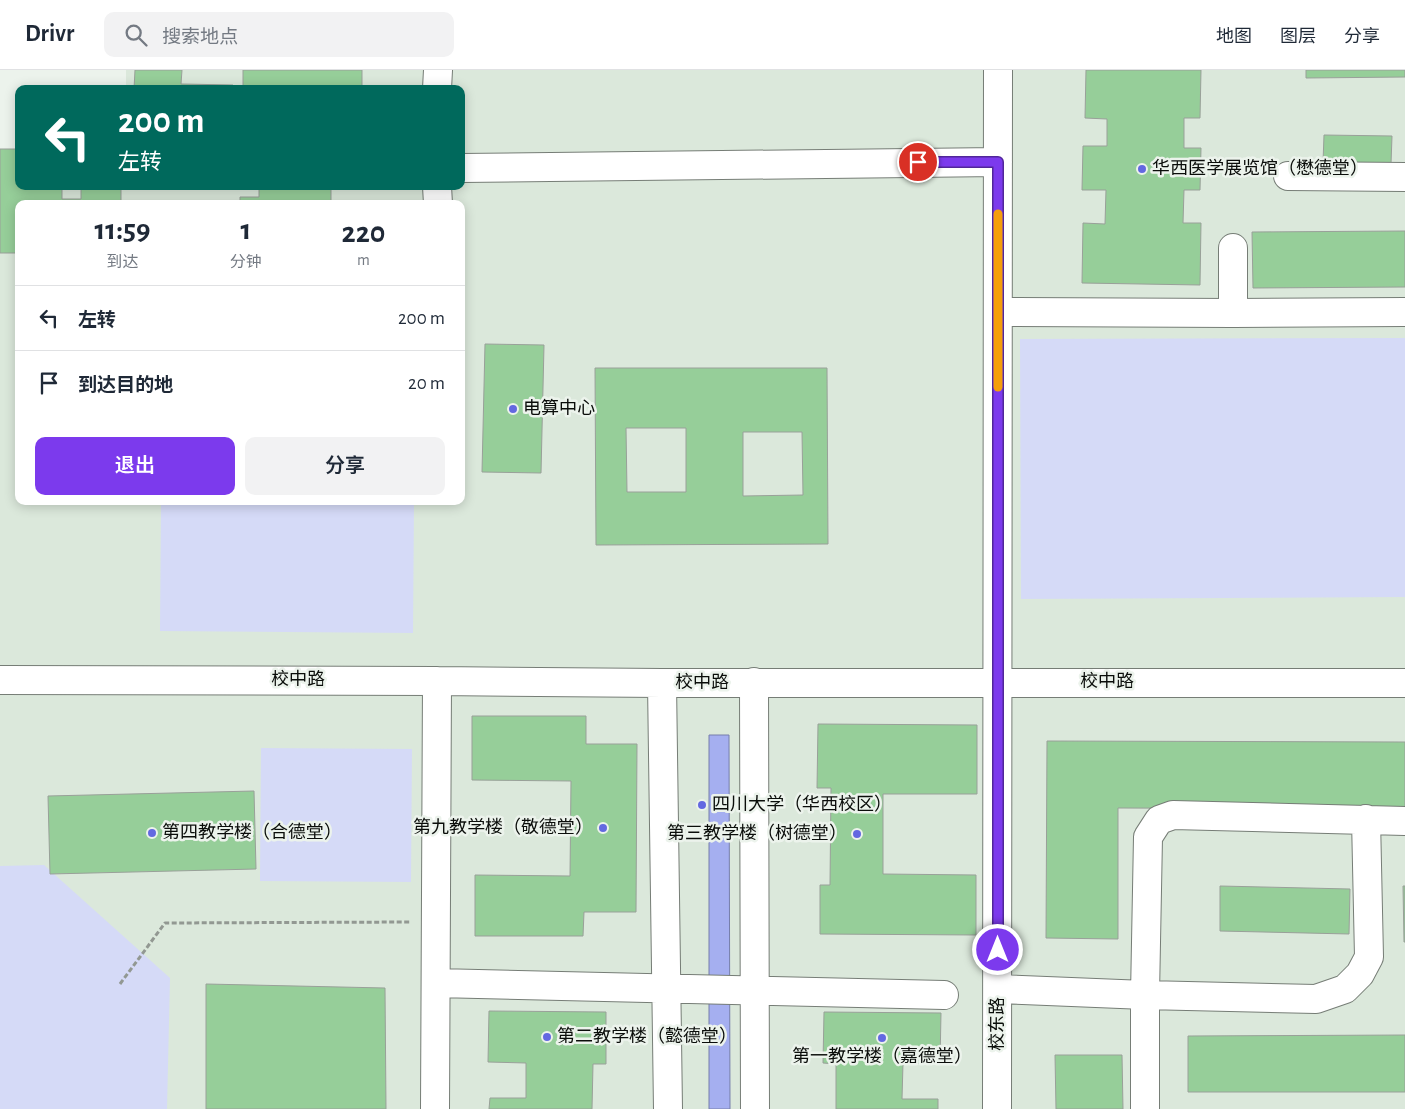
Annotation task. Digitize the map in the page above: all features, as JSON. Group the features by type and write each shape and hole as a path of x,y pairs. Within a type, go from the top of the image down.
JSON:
{"lane":[{"path":"437,85 438,70"},
{"name":"校东路","path":"997,1109 998,70"},
{"path":"465,168 998,162"},
{"path":"1288,176 1405,177"},
{"path":"1233,248 1233,313"},
{"path":"998,312 1405,312"},
{"name":"校中路","path":"0,680 662,683 1405,683"},
{"path":"435,1109 437,681"},
{"path":"754,682 755,1109"},
{"path":"662,683 668,1109"},
{"path":"1145,1109 1148,837 1159,820 1173,815 1405,821"},
{"path":"998,989 1145,995 1316,998 1345,989 1360,974 1369,957 1366,819"},
{"path":"436,983 944,995"}],"path":[{"path":"120,984 165,923 435,922"}],"shaded area":[{"name":"四川大学（华西校区）","path":"126,70 1405,70 1405,1109 0,1109 0,160 15,181 15,190 465,190 465,85 126,85"},
{"path":"1405,338 1405,597 1021,599 1020,339"},
{"path":"161,505 414,505 413,633 160,631"},
{"path":"261,748 412,749 411,882 260,881"},
{"path":"44,865 170,978 167,1109 0,1109 0,866"}],"water":[{"path":"709,735 729,735 730,1109 709,1109"}],"building":[{"path":"135,70 182,70 181,84 233,85 134,85"},
{"path":"243,70 362,70 362,85 243,85"},
{"name":"华西医学展览馆（懋德堂）","path":"1086,70 1201,70 1200,118 1184,118 1184,148 1201,148 1200,190 1184,190 1183,223 1201,223 1200,285 1082,283 1083,223 1105,224 1106,190 1082,190 1083,146 1107,146 1107,119 1085,118"},
{"path":"1306,70 1405,70 1405,77 1306,78"},
{"path":"1324,135 1392,136 1391,164 1323,163"},
{"path":"0,149 15,149 15,190 62,190 62,199 81,199 81,190 121,190 121,200 15,200 15,253 0,253"},
{"path":"259,190 331,190 331,200 240,200 240,197 259,197"},
{"path":"1405,231 1405,287 1253,288 1252,232"},
{"name":"电算中心","path":"485,344 544,345 541,473 482,472"},
{"path":"595,368 827,368 828,544 596,545","holes":["626,428 686,428 686,492 627,492","743,432 802,432 803,495 743,496"]},
{"name":"第九教学楼（敬德堂）","path":"472,716 586,716 586,744 637,744 636,912 584,912 583,936 475,936 475,875 570,876 571,781 472,780"},
{"name":"第三教学楼（树德堂）","path":"818,724 977,725 977,794 883,794 883,874 976,875 976,935 820,934 820,885 830,885 831,788 817,788"},
{"path":"1047,741 1405,742 1405,809 1118,808 1118,939 1046,938"},
{"name":"第四教学楼（合德堂）","path":"254,791 256,869 50,874 48,796"},
{"path":"1220,886 1350,889 1349,934 1220,931"},
{"path":"1403,886 1405,886 1405,942 1404,942"},
{"path":"206,984 385,988 386,1109 206,1109"},
{"name":"第二教学楼（懿德堂）","path":"489,1011 606,1012 606,1064 593,1064 592,1109 489,1109 490,1098 526,1098 526,1063 488,1062"},
{"name":"第一教学楼（嘉德堂）","path":"824,1012 941,1013 940,1064 903,1063 902,1099 938,1099 938,1109 836,1109 836,1064 823,1063"},
{"path":"1405,1035 1405,1092 1188,1092 1188,1036"},
{"path":"1055,1055 1122,1055 1123,1109 1056,1109"}],"slow traffic":[{"path":"998,214 998,387"}],"place":[{"name":"华西医学展览馆（懋德堂）","path":"1142,169"},
{"name":"电算中心","path":"513,409"},
{"name":"四川大学（华西校区）","path":"702,805"},
{"name":"第九教学楼（敬德堂）","path":"603,828"},
{"name":"第四教学楼（合德堂）","path":"152,833"},
{"name":"第三教学楼（树德堂）","path":"857,834"},
{"name":"第二教学楼（懿德堂）","path":"547,1037"},
{"name":"第一教学楼（嘉德堂）","path":"882,1038"}],"route":[{"path":"918,162 998,162 998,950"}]}
